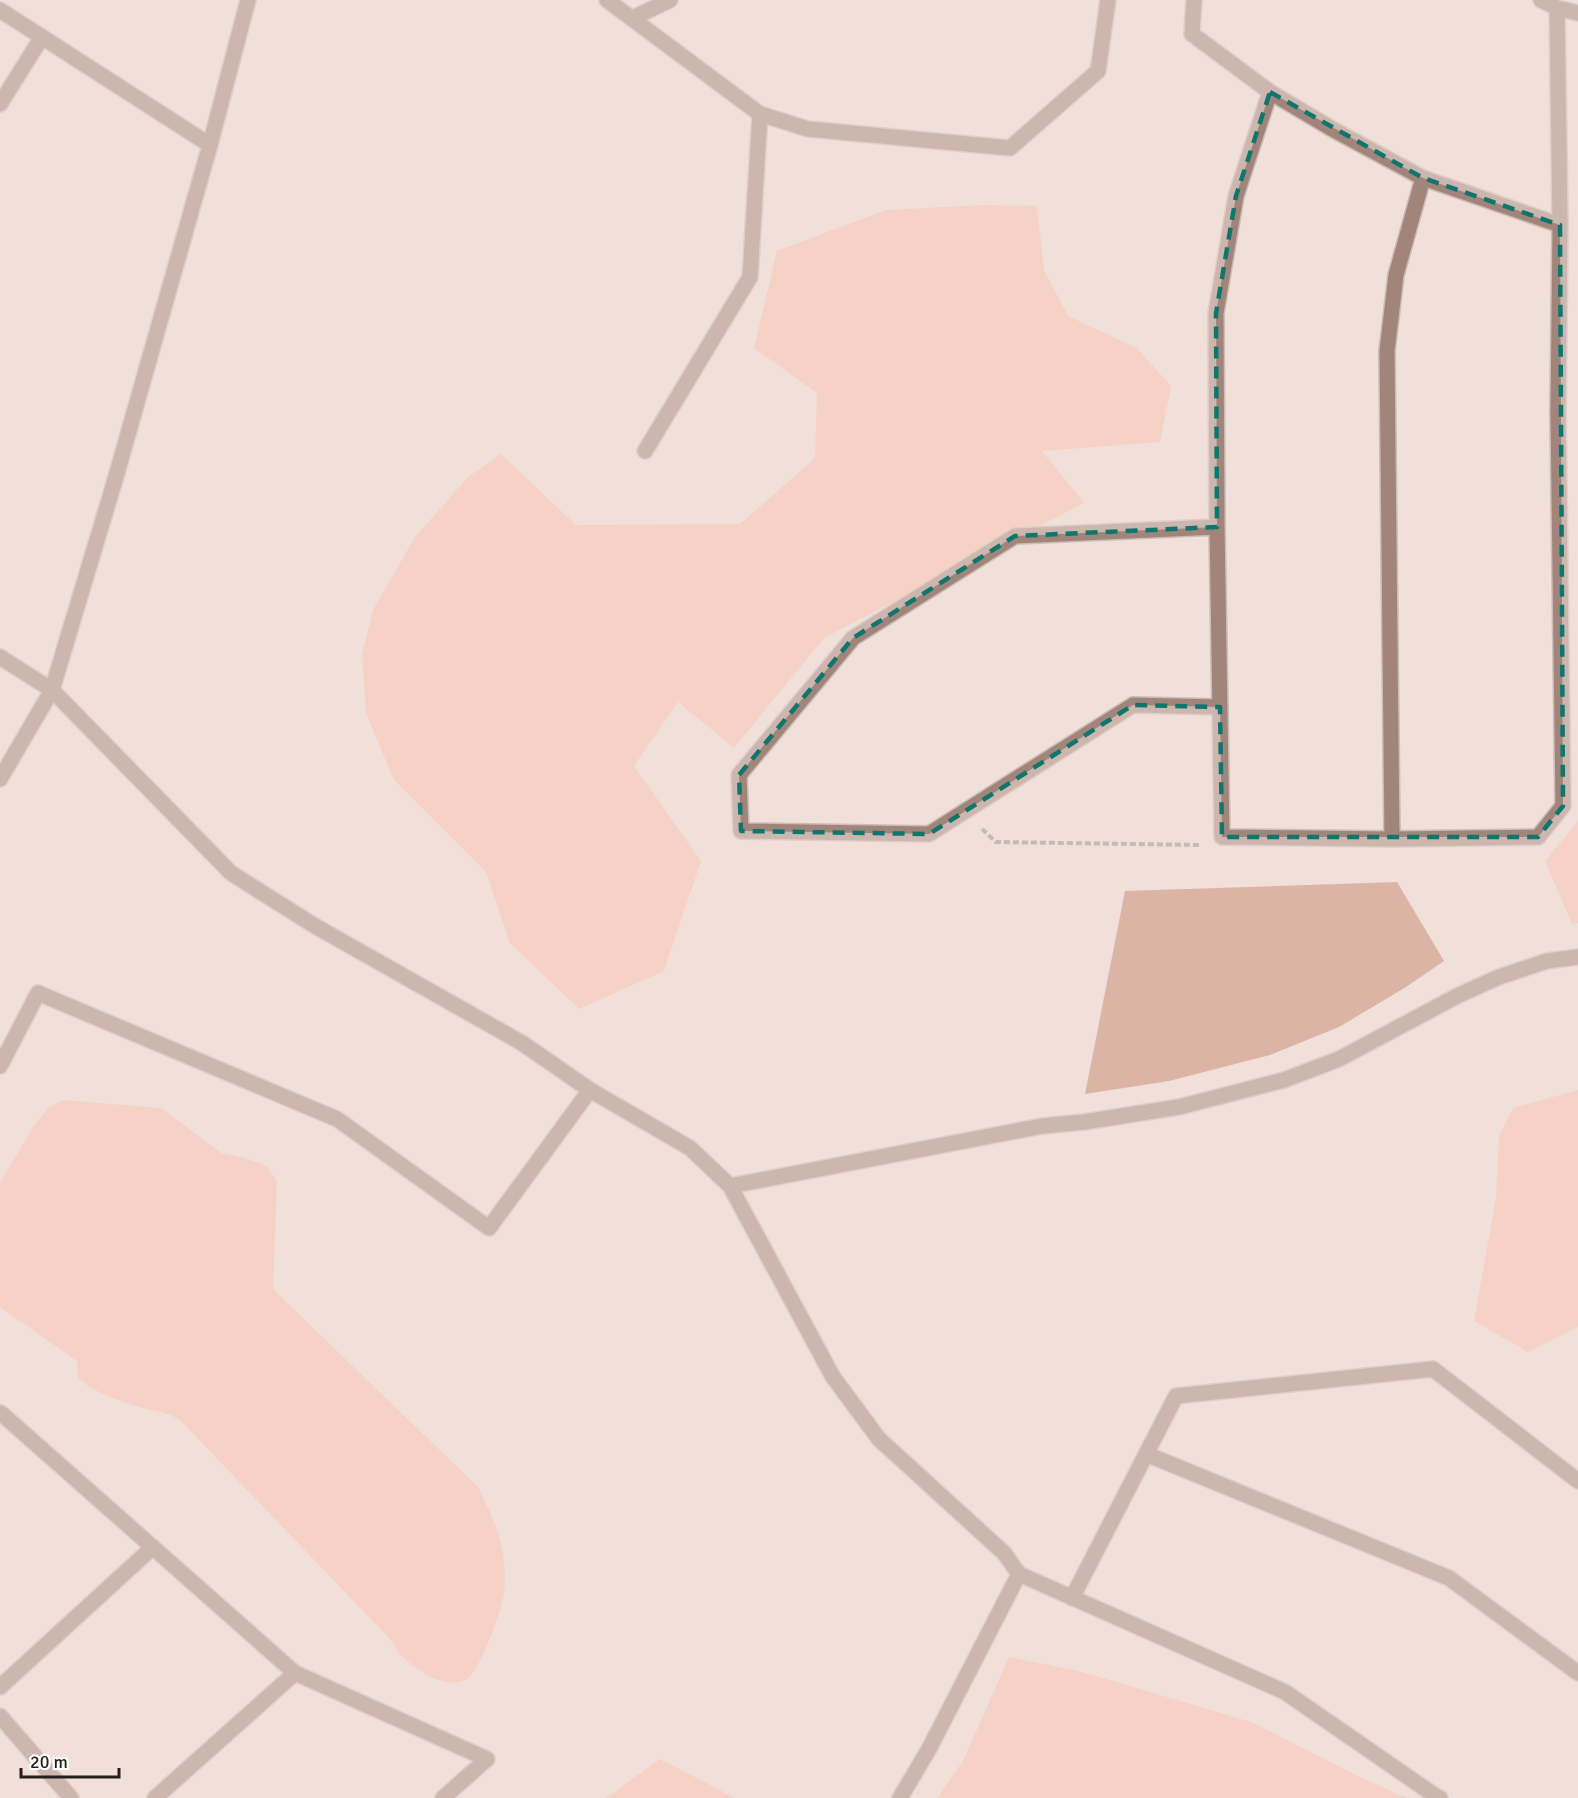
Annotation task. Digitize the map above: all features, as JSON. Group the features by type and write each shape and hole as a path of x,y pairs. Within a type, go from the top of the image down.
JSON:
{"street":[{"path":"0,779 52,690 115,480 210,145 248,0"},
{"path":"607,0 760,114 808,129 1010,148 1098,71 1108,0"},
{"path":"633,18 670,0"},
{"path":"1194,0 1192,34 1270,92 1423,178 1560,225"},
{"path":"1541,0 1557,8 1578,13"},
{"path":"1270,92 1236,196 1216,313 1216,527 1222,837 1392,839 1538,837 1563,806 1558,412 1560,225 1557,8"},
{"path":"0,10 210,145"},
{"path":"0,104 42,37"},
{"path":"645,451 750,277 760,114"},
{"path":"1392,839 1387,351 1396,275 1423,178"},
{"path":"1216,527 1015,536 853,638 739,775 741,831 929,834 1133,705 1220,707"},
{"path":"0,657 52,690 231,873 315,926 522,1043 590,1090 690,1148 730,1186 833,1377 879,1439 1004,1553 1019,1574 1285,1692 1440,1798"},
{"path":"730,1186 1042,1126 1084,1122 1179,1107 1284,1080 1339,1059 1459,995 1499,977 1547,961 1578,957"},
{"path":"0,1066 38,993 337,1119 489,1228 590,1090"},
{"path":"1072,1598 1176,1396 1433,1369 1578,1480"},
{"path":"0,1414 296,1673 487,1759 443,1798"},
{"path":"1146,1454 1449,1578 1578,1673"},
{"path":"0,1687 153,1547"},
{"path":"900,1798 929,1749 1019,1574"},
{"path":"155,1798 296,1673"},
{"path":"0,1716 71,1798"}],"path":[{"path":"964,812 996,842 1214,845 1222,837"}],"highlighted area":[{"path":"1270,92 1423,178 1560,225 1563,806 1538,837 1222,837 1220,707 1133,705 929,834 741,831 739,775 853,638 1015,536 1217,527 1216,313 1236,196"}],"shaded area":[{"path":"984,205 1037,206 1044,270 1068,316 1137,348 1171,386 1160,442 1042,451 1084,503 824,638 734,748 678,702 634,766 701,861 664,971 579,1009 510,943 486,872 394,780 366,713 362,655 373,610 415,537 468,477 501,454 576,525 740,524 815,458 817,393 754,348 777,251 886,210"},
{"path":"1578,821 1578,923 1572,924 1545,861"},
{"path":"1397,882 1444,961 1406,987 1339,1027 1270,1055 1169,1081 1085,1094 1125,891"},
{"path":"1578,1090 1578,1327 1528,1352 1474,1321 1496,1198 1499,1136 1513,1108"},
{"path":"62,1100 161,1108 221,1153 267,1166 277,1182 273,1289 478,1487 494,1523 503,1551 504,1593 484,1654 471,1675 465,1680 450,1683 442,1681 419,1670 404,1659 390,1639 181,1421 173,1416 112,1398 85,1384 78,1378 77,1361 0,1307 0,1183 33,1127 48,1108"},
{"path":"1009,1657 1079,1671 1251,1722 1407,1798 937,1798 963,1761"},
{"path":"660,1759 735,1798 606,1798"}]}
